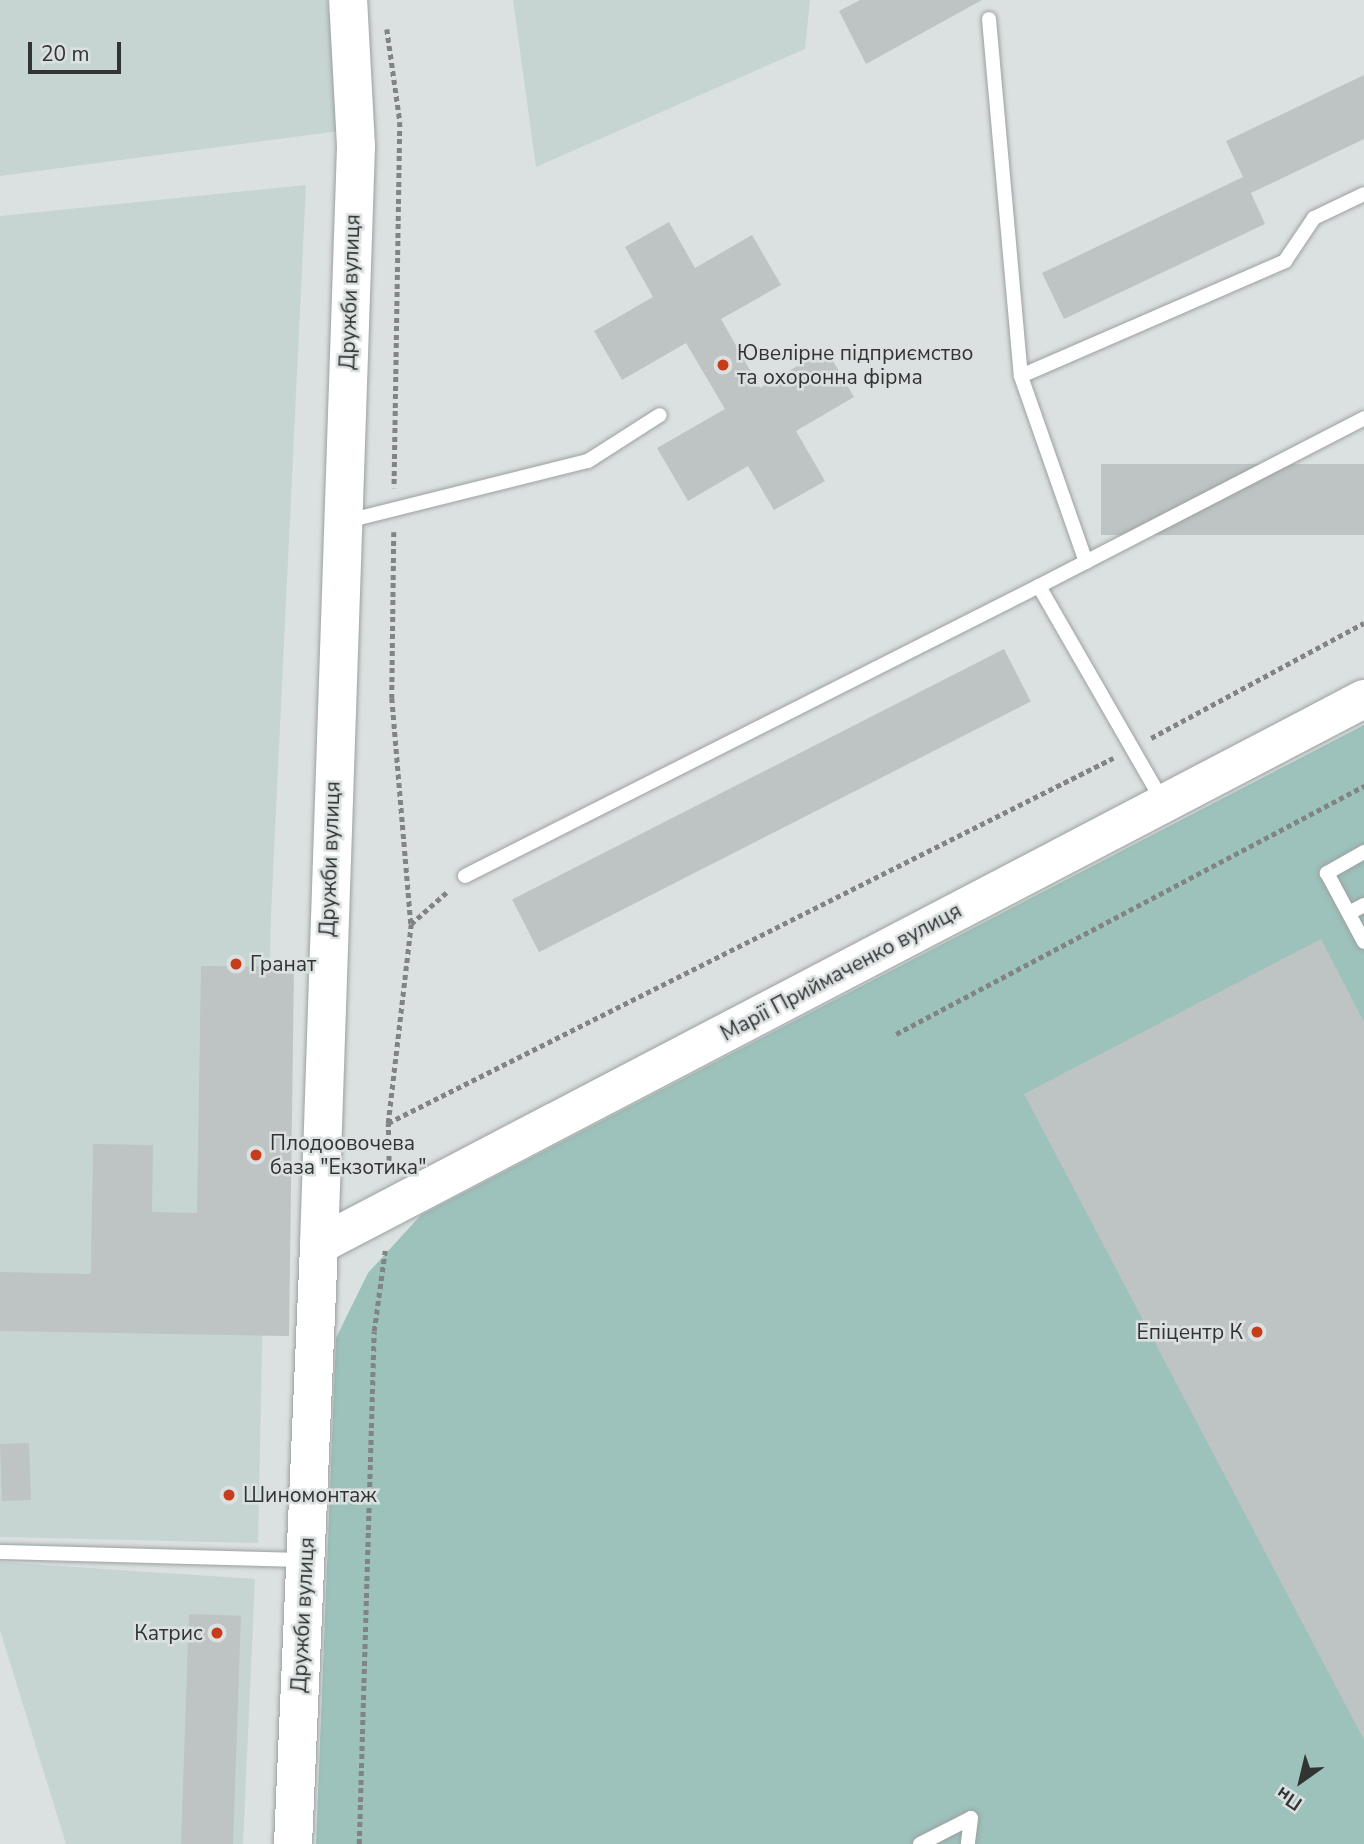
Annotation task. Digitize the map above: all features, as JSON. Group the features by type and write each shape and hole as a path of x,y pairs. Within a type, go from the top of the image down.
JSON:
{"street":[{"name":"Дружби вулиця","path":"293,1844 319,1245 356,146 348,0"},
{"name":"Марії Приймаченко вулиця","path":"319,1245 1364,699"}],"lane":[{"path":"989,19 1021,376 1086,562"},
{"path":"1021,376 1285,261 1314,218 1364,194"},
{"path":"342,522 588,461 660,415"},
{"path":"465,876 1039,586 1364,418"},
{"path":"1039,586 1163,803"},
{"path":"1364,852 1327,873 1364,942"},
{"path":"1349,913 1364,905"},
{"path":"0,1552 305,1560"},
{"path":"920,1844 971,1818 968,1844"}],"path":[{"path":"359,1844 374,1331 390,1208 388,1123 411,924 392,698 400,122 385,14"},
{"path":"388,1123 1132,748 1364,623"},
{"path":"896,1034 1364,786"},
{"path":"411,924 465,876"}],"shaded area":[{"path":"0,0 327,0 355,129 0,176"},
{"path":"513,0 810,0 805,49 536,167"},
{"path":"306,185 271,914 258,1543 0,1537 0,216"},
{"path":"0,1562 255,1579 243,1844 66,1844 0,1630"}],"green space":[{"path":"1364,725 1364,1844 316,1844 336,1338 368,1273 421,1215"}],"building":[{"path":"860,0 982,0 866,64 839,11"},
{"path":"1364,75 1364,139 1251,193 1265,224 1064,319 1042,273 1243,177 1226,141"},
{"name":"Ювелірне підприємство та охоронна фірма","path":"669,222 695,268 752,235 781,285 721,319 760,388 826,349 854,397 796,431 825,481 774,510 748,466 688,501 657,448 725,409 686,343 622,380 594,331 653,297 625,247"},
{"path":"1101,464 1364,464 1364,535 1101,535"},
{"path":"1004,649 1031,702 539,952 512,900"},
{"name":"Епіцентр К","path":"1321,939 1364,1022 1364,1740 1024,1094"},
{"path":"201,966 294,967 289,1336 0,1331 0,1272 91,1274 93,1144 153,1145 152,1212 197,1213"},
{"path":"29,1443 31,1500 2,1501 0,1444"},
{"path":"189,1614 241,1616 233,1844 181,1844"}],"place":[{"name":"Ювелірне підприємство та охоронна фірма","path":"723,365"},
{"name":"Гранат","path":"236,964"},
{"name":"Плодоовочева база \"Екзотика\"","path":"256,1155"},
{"name":"Епіцентр К","path":"1257,1332"},
{"name":"Шиномонтаж","path":"229,1495"},
{"name":"Катрис","path":"217,1633"}]}
